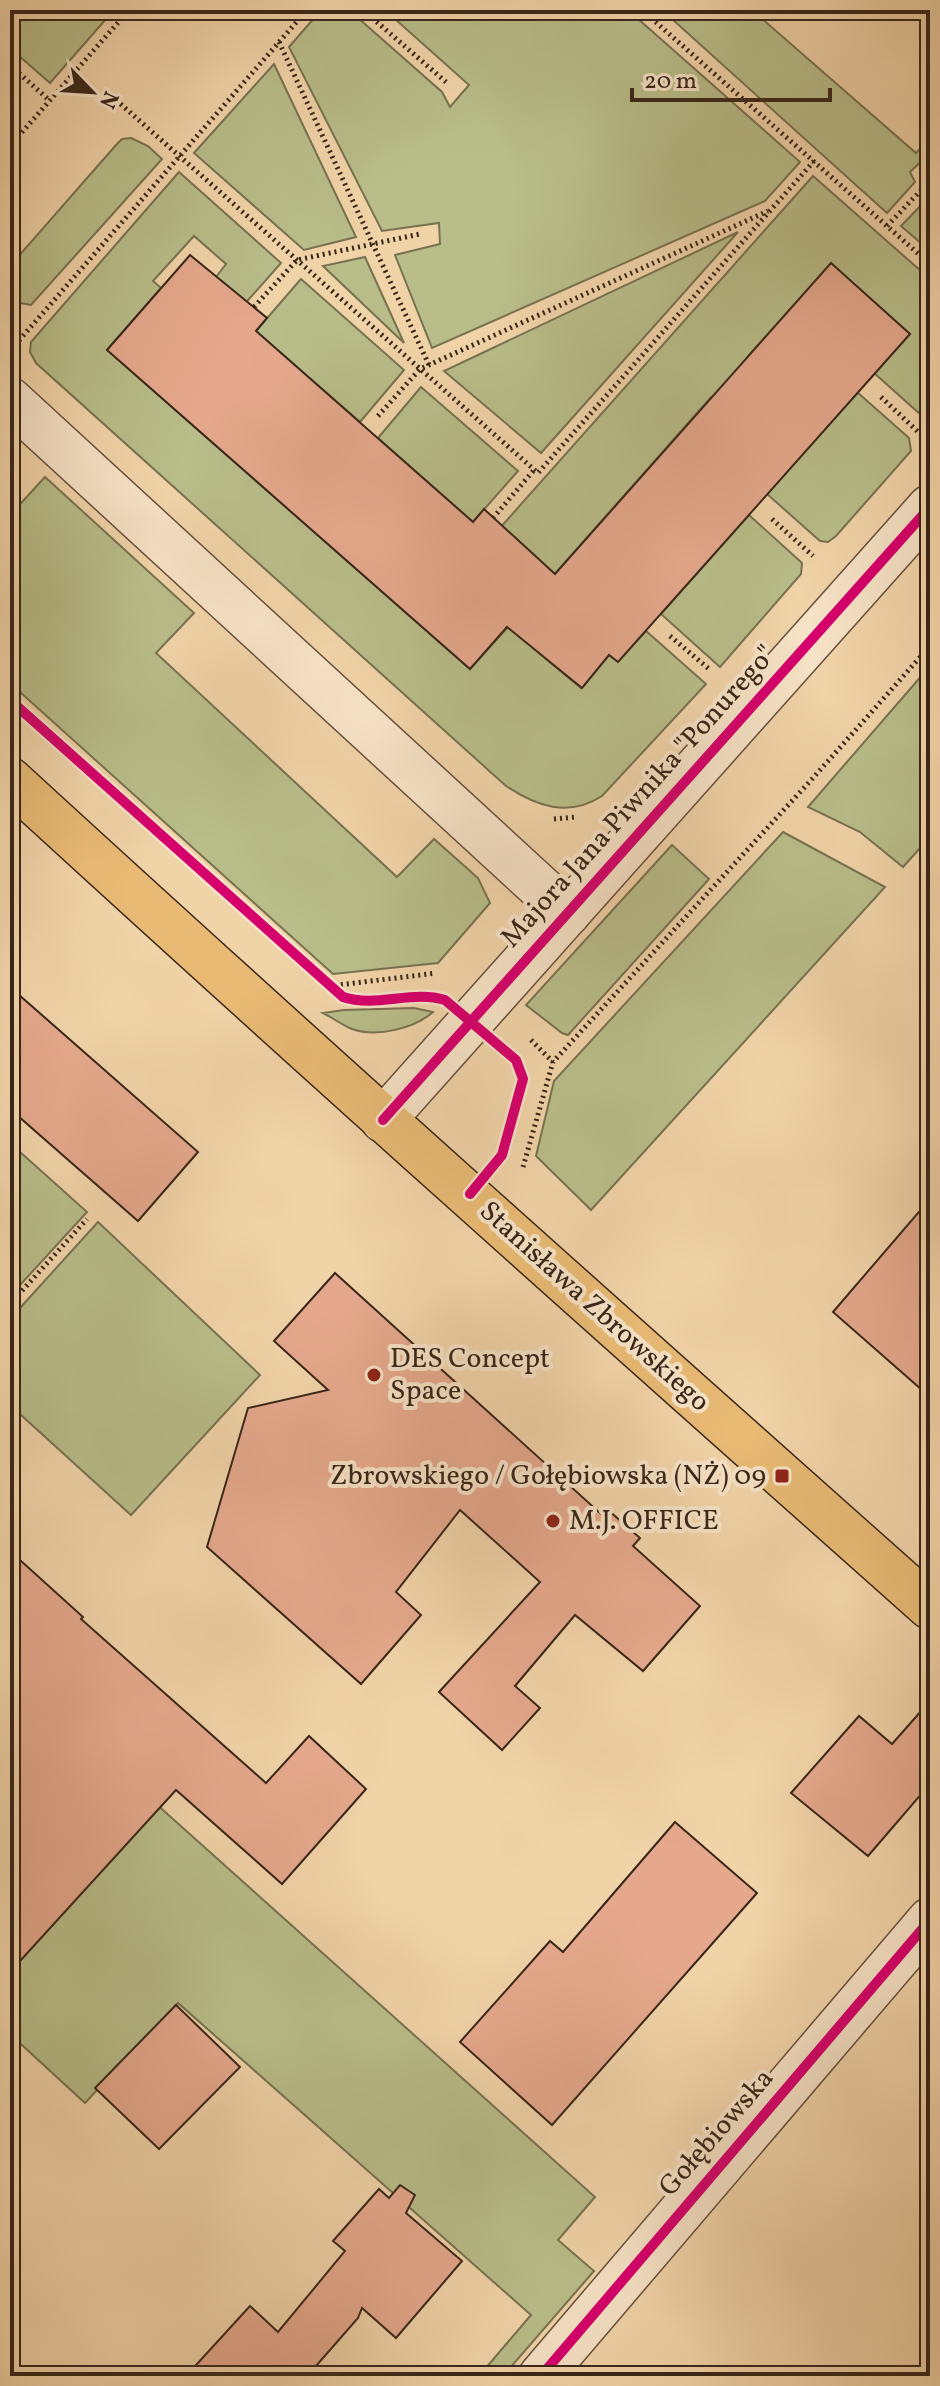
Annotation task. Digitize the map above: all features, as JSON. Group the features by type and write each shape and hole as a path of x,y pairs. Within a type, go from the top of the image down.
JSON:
{"main road":[{"name":"Stanisława Zbrowskiego","path":"10,780 383,1120 470,1194 930,1607"}],"street":[{"path":"10,400 568,913"},
{"name":"Majora Jana Piwnika \"Ponurego\"","path":"383,1120 930,507"},
{"name":"Gołębiowska","path":"541,2376 930,1920"}],"path":[{"path":"10,146 129,10"},
{"path":"18,358 14,344 307,10"},
{"path":"363,10 446,82"},
{"path":"642,10 930,264"},
{"path":"279,42 429,365"},
{"path":"10,65 50,101"},
{"path":"116,100 538,473 814,161"},
{"path":"887,226 925,186"},
{"path":"378,416 420,369 772,209"},
{"path":"254,307 297,260 420,234"},
{"path":"881,397 930,443"},
{"path":"493,518 534,470"},
{"path":"772,519 824,565"},
{"path":"670,636 711,671"},
{"path":"521,1175 553,1062 930,646"},
{"path":"544,818 584,815"},
{"path":"317,975 343,997"},
{"path":"10,1304 87,1219"}],"green space":[{"path":"10,10 114,10 50,83 10,48"},
{"path":"321,10 349,10 442,92 450,107 469,85 385,10 628,10 800,162 765,201 432,348 395,255 440,244 439,223 382,231 289,47"},
{"path":"662,10 752,10 916,153 930,138 930,153 910,172 915,182 887,213"},
{"path":"274,64 356,237 304,250 194,153"},
{"path":"131,138 148,146 162,159 31,305 21,303 10,293 10,266 116,145 122,139"},
{"path":"179,172 281,263 242,307 213,281 226,264 194,236 153,281 161,288 107,350 470,669 517,617 539,653 581,688 609,655 618,662 646,631 706,684 602,796 577,807 552,807 506,786 36,363 30,352 31,342"},
{"path":"813,176 930,279 930,423 874,373 909,333 831,264 749,355 721,404 711,397 545,585 491,538"},
{"path":"930,198 930,251 901,226"},
{"path":"738,232 541,453 444,371"},
{"path":"365,257 404,343 323,266"},
{"path":"301,279 404,370 360,422 256,331"},
{"path":"421,387 518,471 473,522 378,438"},
{"path":"857,392 909,438 911,451 836,536 828,542 820,541 767,494"},
{"path":"45,477 194,613 156,653 397,877 434,839 478,878 490,903 438,963 333,974 10,683 10,512"},
{"path":"749,515 802,563 801,574 720,667 661,614"},
{"path":"930,666 930,837 903,867 860,832 808,807"},
{"path":"783,832 885,887 591,1210 536,1156 554,1081"},
{"path":"672,845 709,879 568,1035 562,1033 526,1005"},
{"path":"414,1008 433,1012 416,1023 384,1032 352,1029 323,1013 344,1010"},
{"path":"10,1143 87,1212 10,1296"},
{"path":"98,1222 260,1375 131,1515 10,1405 10,1319"},
{"path":"10,1673 595,2197 558,2240 594,2271 503,2376 479,2376 531,2315 178,2003 85,2103 10,2034 10,1972 126,1844"}],"building":[{"path":"190,255 267,318 256,331 473,522 484,509 555,574 831,263 910,334 618,662 609,655 582,688 507,627 470,669 107,350"},
{"path":"10,987 198,1152 138,1221 10,1109"},
{"path":"930,1199 930,1397 833,1312"},
{"path":"335,1273 601,1514 607,1509 640,1538 633,1546 700,1606 643,1671 575,1615 515,1686 540,1708 502,1750 439,1692 540,1582 460,1510 396,1592 421,1615 361,1684 207,1547 248,1408 328,1390 274,1341"},
{"path":"10,1551 83,1617 81,1619 266,1783 309,1736 366,1789 282,1884 176,1790 10,1972"},
{"path":"930,1701 930,1784 868,1856 791,1793 859,1716 892,1744"},
{"path":"675,1822 757,1893 552,2125 460,2042 550,1941 563,1952"},
{"path":"176,2005 240,2067 159,2149 95,2088"},
{"path":"400,2185 415,2195 406,2213 462,2261 396,2338 362,2308 358,2318 316,2366 327,2376 186,2376 250,2306 278,2332 345,2251 333,2241 379,2189 389,2198"}],"cycle path":[{"path":"383,1120 930,507"},
{"path":"10,700 343,997 368,1001 420,997 445,1000 516,1060 523,1079 502,1155 470,1194"},
{"path":"541,2376 930,1920"}],"place":[{"name":"DES Concept Space","path":"374,1375"},
{"name":"Zbrowskiego / Gołębiowska (NŻ) 09","path":"782,1476"},
{"name":"M.J. OFFICE","path":"553,1521"}]}
